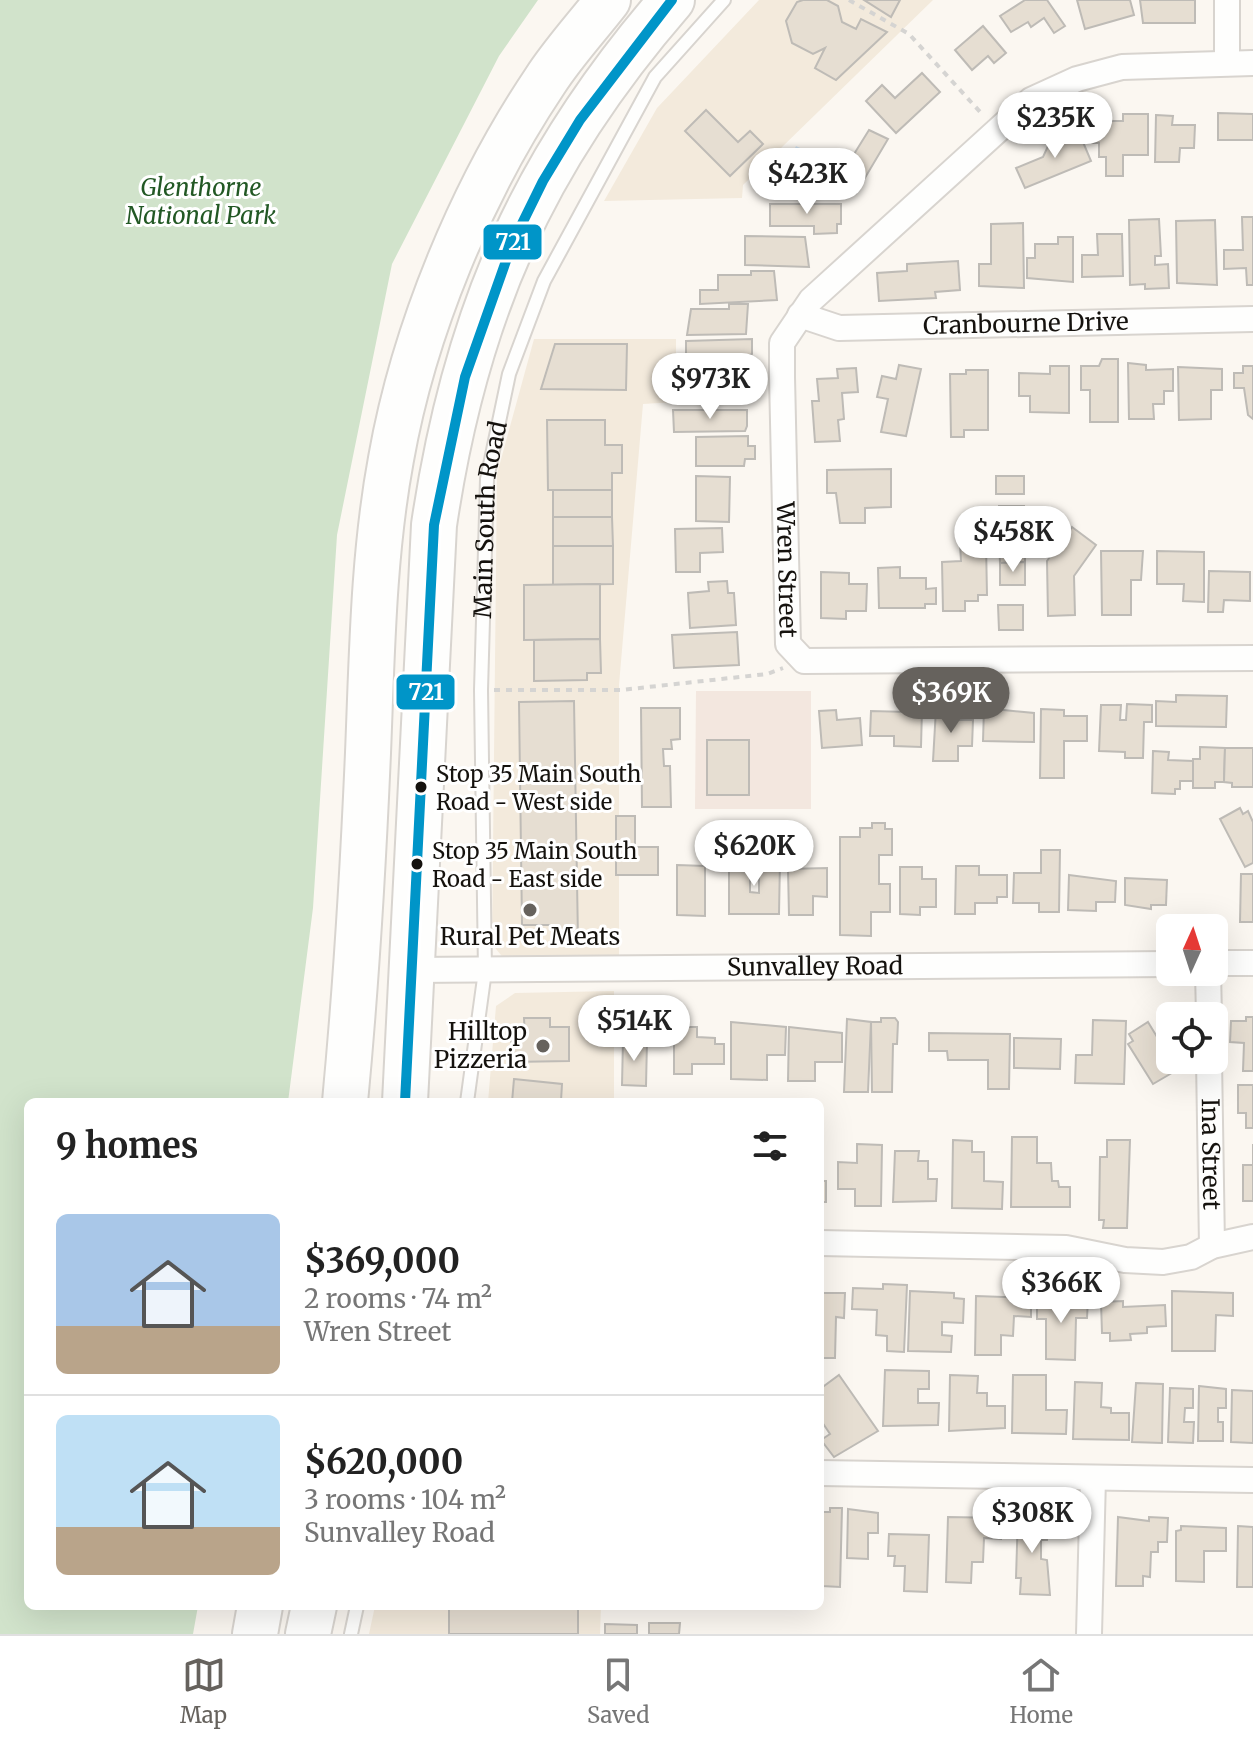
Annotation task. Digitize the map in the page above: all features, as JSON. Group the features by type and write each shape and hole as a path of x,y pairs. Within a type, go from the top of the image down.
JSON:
{"highway":[{"path":"345,1098 357,972 374,598 391,459 410,380 446,276 480,195 546,80 608,0"},
{"name":"Main South Road","path":"405,1098 434,525 444,456 464,370 521,220 610,73 672,0"},
{"path":"365,1098 377,1072 384,990 392,981 413,970 399,955 382,920 366,787"},
{"path":"255,1634 259,1610"},
{"path":"308,1634 313,1610"}],"street":[{"path":"1227,0 1227,63"},
{"name":"Wren Street","path":"1253,63 1122,67 1077,79 1031,100 811,300 782,343 788,644 804,661 1253,658"},
{"name":"Cranbourne Drive","path":"800,315 839,328 1253,319"},
{"path":"1228,963 1253,963"},
{"name":"Sunvalley Road","path":"413,970 1156,964"},
{"name":"Ina Street","path":"1209,1074 1212,1246"},
{"path":"824,1243 1066,1248 1125,1260 1163,1262 1191,1257 1212,1246 1253,1237"},
{"path":"824,1473 1253,1480"},
{"path":"1089,1634 1093,1478"}],"lane":[{"name":"Main South Road","path":"468,1098 485,971 481,690 487,479 509,374 544,281 655,77 724,0"},
{"path":"351,1634 356,1610"}],"path":[{"path":"849,0 909,34 997,131"},
{"path":"481,690 621,690 767,674 804,661"}],"shaded area":[{"path":"759,0 933,0 743,185 742,198 604,201 657,108"},
{"path":"534,339 676,339 676,402 643,404 619,685 619,958 505,960 492,944 497,474"},
{"path":"696,691 811,691 811,809 695,809"},
{"path":"614,991 614,1098 488,1098 496,1006 515,993"},
{"path":"374,1610 601,1610 600,1634 369,1634"}],"green space":[{"name":"Glenthorne National Park","path":"0,0 538,0 499,56 392,264 337,535 313,908 289,1098 24,1098 24,1610 197,1610 193,1634 0,1634"}],"water":[{"path":"796,146 817,156 811,168 790,159"}],"building":[{"path":"827,0 838,6 842,22 856,29 861,19 887,32 836,80 815,68 825,48 813,54 792,43 786,21 797,2"},
{"path":"864,0 900,0 891,17"},
{"path":"1025,0 1047,0 1065,26 1054,33 1044,18 1031,27 1028,22 1011,32 1000,16"},
{"path":"1077,0 1130,0 1134,15 1085,29"},
{"path":"1140,0 1195,0 1195,23 1143,23"},
{"path":"983,26 1006,53 994,63 988,56 972,70 955,50"},
{"path":"922,73 940,92 896,133 866,101 882,85 895,98"},
{"path":"706,110 738,142 750,131 763,144 730,176 685,131"},
{"path":"1218,113 1253,114 1253,140 1218,140"},
{"path":"1123,114 1148,114 1148,155 1123,155 1123,176 1106,176 1106,157 1099,157 1099,143 1092,143 1092,121 1123,121"},
{"path":"1156,115 1173,116 1172,125 1195,125 1194,148 1180,148 1179,162 1155,162"},
{"path":"869,130 888,139 856,193 836,183"},
{"path":"1055,131 1083,142 1091,161 1025,188 1016,168 1043,157"},
{"path":"770,204 841,204 841,224 837,224 837,233 814,234 814,226 770,226"},
{"path":"1242,217 1253,217 1253,285 1247,285 1246,268 1224,269 1224,250 1243,250"},
{"path":"1159,219 1161,256 1155,256 1155,265 1168,264 1169,288 1145,289 1145,284 1130,285 1129,220"},
{"path":"1215,220 1217,285 1177,283 1176,221"},
{"path":"1023,223 1024,288 979,286 979,264 991,264 991,224"},
{"path":"1097,234 1122,234 1123,276 1082,277 1082,255 1098,255"},
{"path":"745,236 805,237 809,267 745,265"},
{"path":"1058,237 1073,237 1073,282 1027,278 1027,258 1035,258 1035,244 1058,244"},
{"path":"958,261 960,290 935,292 936,298 879,301 877,273 907,271 907,264"},
{"path":"751,271 774,271 777,300 700,304 700,290 718,290 718,275 751,275"},
{"path":"729,304 748,304 746,334 687,335 691,309 729,309"},
{"path":"752,339 752,354 744,358 745,367 686,365 686,341"},
{"path":"555,344 627,344 626,390 541,389"},
{"path":"1102,359 1118,359 1118,422 1090,422 1090,390 1081,390 1081,366 1099,366"},
{"path":"1128,363 1146,365 1146,370 1173,369 1173,391 1164,391 1164,404 1153,404 1154,419 1129,419"},
{"path":"899,365 921,369 906,436 881,432 888,399 877,397 882,376 896,379"},
{"path":"1050,366 1069,366 1069,413 1030,412 1030,396 1019,396 1019,373 1050,374"},
{"path":"1243,366 1253,366 1253,419 1248,415 1244,388 1234,388 1234,373 1243,373"},
{"path":"1178,367 1222,369 1222,390 1211,390 1211,419 1179,420"},
{"path":"856,368 858,392 842,393 844,419 838,420 840,441 815,442 812,401 819,401 817,379 838,378 837,369"},
{"path":"966,370 988,370 988,430 964,430 964,437 951,437 950,374 966,374"},
{"path":"722,371 745,371 746,382 752,386 753,400 688,402 687,376 722,375"},
{"path":"673,410 747,410 747,426 745,431 674,432"},
{"path":"547,420 605,420 605,445 622,445 622,473 612,473 612,490 548,490"},
{"path":"748,436 748,446 755,446 755,459 745,459 744,466 696,466 696,437"},
{"path":"891,469 891,507 865,508 865,523 840,523 836,493 827,493 827,470"},
{"path":"696,476 730,477 729,522 696,521"},
{"path":"996,476 1024,476 1024,494 996,494"},
{"path":"553,490 612,490 612,517 553,517"},
{"path":"999,506 1024,506 1024,529 999,529"},
{"path":"553,517 612,517 613,546 553,546"},
{"path":"1072,527 1096,545 1074,576 1075,615 1048,616 1047,561"},
{"path":"722,528 723,552 700,553 700,572 676,572 675,529"},
{"path":"999,539 1025,539 1025,562 1000,563"},
{"path":"960,544 986,544 987,595 978,595 978,601 965,601 965,611 943,611 942,562 961,561"},
{"path":"553,546 613,546 613,584 553,585"},
{"path":"1101,551 1143,551 1141,580 1131,580 1131,615 1102,615"},
{"path":"1157,551 1204,552 1204,602 1183,601 1184,584 1157,584"},
{"path":"1025,562 1025,585 1000,585 1000,563"},
{"path":"900,567 900,578 926,578 926,589 936,588 936,604 925,604 925,608 879,608 878,568"},
{"path":"1209,571 1250,572 1250,601 1224,600 1223,612 1208,612"},
{"path":"821,572 849,573 849,584 867,584 866,611 846,611 846,619 821,618"},
{"path":"727,581 728,593 734,593 736,625 690,628 688,593 709,591 708,582"},
{"path":"600,584 600,639 524,640 524,585"},
{"path":"998,605 1023,605 1023,630 999,630"},
{"path":"737,632 739,665 674,668 672,635"},
{"path":"600,639 601,673 587,673 587,680 534,681 534,640"},
{"path":"1176,695 1227,696 1226,727 1156,726 1156,701 1176,702"},
{"path":"574,701 578,940 563,940 563,931 553,931 553,925 522,925 519,702"},
{"path":"1127,704 1152,705 1152,722 1144,722 1143,758 1125,758 1125,752 1099,751 1101,705 1121,705 1120,720 1126,720"},
{"path":"641,708 680,708 680,739 671,740 672,749 663,749 664,766 670,766 671,807 642,807"},
{"path":"984,708 1034,713 1034,742 983,741"},
{"path":"908,709 922,709 921,747 894,746 894,736 870,736 871,711 908,712"},
{"path":"936,709 960,710 960,720 973,720 972,746 958,746 958,761 933,761"},
{"path":"1041,709 1064,710 1064,716 1087,716 1087,741 1064,741 1064,778 1040,778"},
{"path":"836,710 837,720 860,718 862,745 822,748 819,711"},
{"path":"707,740 749,740 749,795 707,795"},
{"path":"1200,747 1225,748 1224,782 1215,782 1215,788 1193,788 1193,759 1200,759"},
{"path":"1225,748 1253,748 1253,787 1232,787 1232,783 1224,782"},
{"path":"1153,751 1169,752 1168,760 1193,761 1193,781 1180,781 1180,789 1175,789 1175,794 1152,793"},
{"path":"1240,808 1243,814 1248,811 1253,822 1253,863 1245,867 1220,819"},
{"path":"616,816 635,816 635,847 658,847 658,875 616,875"},
{"path":"872,823 885,823 885,829 892,829 892,855 879,855 879,884 890,884 890,912 871,912 871,936 840,935 840,837 860,837 860,828 872,828"},
{"path":"1041,850 1060,850 1059,912 1039,912 1039,903 1013,903 1014,873 1041,873"},
{"path":"729,859 750,859 750,892 759,893 759,860 780,860 779,914 729,914"},
{"path":"677,865 705,866 705,916 677,915"},
{"path":"956,866 979,866 979,875 1007,875 1007,897 997,897 997,903 975,903 975,914 955,914"},
{"path":"900,867 922,867 922,879 936,879 936,907 920,907 920,915 900,914"},
{"path":"827,868 827,897 813,896 813,915 789,915 788,869"},
{"path":"1241,874 1253,874 1253,922 1240,922"},
{"path":"1069,875 1116,881 1115,902 1096,902 1096,911 1068,910"},
{"path":"1125,878 1167,880 1166,905 1151,905 1151,909 1125,905"},
{"path":"1246,1017 1253,1017 1253,1071 1243,1071 1244,1043 1230,1042 1231,1021 1246,1021"},
{"path":"524,1018 550,1018 550,1027 569,1027 569,1061 512,1062 511,1040 525,1039"},
{"path":"881,1018 895,1018 898,1022 897,1044 893,1044 892,1092 872,1092 871,1022 881,1022"},
{"path":"847,1019 871,1022 868,1092 844,1092"},
{"path":"1093,1020 1126,1021 1124,1084 1075,1083 1076,1055 1092,1055"},
{"path":"731,1022 786,1027 785,1055 767,1055 767,1080 731,1079"},
{"path":"1148,1022 1156,1035 1156,1074 1170,1074 1153,1084 1128,1044 1133,1041 1129,1034"},
{"path":"674,1027 697,1027 697,1037 715,1038 715,1044 724,1044 724,1064 692,1064 692,1074 674,1074"},
{"path":"789,1027 842,1033 842,1062 815,1062 815,1081 788,1081"},
{"path":"929,1033 1010,1034 1009,1089 988,1089 988,1060 948,1060 947,1051 929,1051"},
{"path":"1014,1038 1061,1039 1060,1069 1014,1068"},
{"path":"623,1040 647,1041 646,1086 622,1085"},
{"path":"514,1079 562,1084 561,1098 512,1098"},
{"path":"1238,1085 1253,1085 1253,1128 1246,1128 1246,1113 1238,1113"},
{"path":"1012,1137 1037,1137 1037,1163 1051,1163 1052,1181 1058,1181 1059,1187 1070,1187 1070,1207 1011,1207"},
{"path":"953,1140 972,1141 972,1152 984,1152 984,1181 1003,1182 1002,1209 952,1208"},
{"path":"1107,1140 1130,1140 1127,1228 1103,1228 1104,1220 1099,1220 1100,1157 1107,1157"},
{"path":"857,1144 882,1145 881,1206 855,1206 855,1189 838,1189 838,1162 857,1163"},
{"path":"895,1151 919,1151 918,1161 928,1161 928,1179 937,1179 936,1201 893,1202"},
{"path":"1243,1165 1253,1165 1253,1201 1243,1201"},
{"path":"824,1181 826,1181 824,1202"},
{"path":"883,1284 907,1285 904,1352 887,1351 887,1336 876,1335 877,1310 852,1309 853,1288 883,1289"},
{"path":"910,1291 954,1293 954,1298 964,1299 963,1323 942,1322 942,1335 952,1336 951,1352 908,1351"},
{"path":"1172,1291 1233,1293 1233,1316 1216,1315 1215,1351 1172,1351"},
{"path":"824,1293 845,1293 844,1318 836,1317 835,1358 824,1358"},
{"path":"976,1296 1031,1298 1031,1317 1014,1316 1013,1336 1001,1335 1001,1355 975,1355"},
{"path":"1037,1298 1088,1299 1087,1318 1076,1318 1075,1360 1046,1359 1046,1319 1037,1319"},
{"path":"1123,1301 1123,1307 1165,1305 1166,1326 1147,1327 1147,1333 1130,1334 1131,1340 1110,1341 1110,1333 1102,1333 1101,1302"},
{"path":"885,1370 929,1371 929,1389 918,1389 918,1403 939,1403 938,1425 883,1426"},
{"path":"839,1375 878,1431 834,1457 824,1444 824,1438 830,1434 824,1425 824,1386"},
{"path":"950,1375 978,1376 977,1393 987,1393 987,1406 1005,1406 1005,1428 949,1431"},
{"path":"1013,1375 1046,1375 1046,1410 1067,1410 1066,1434 1012,1433"},
{"path":"1075,1382 1102,1383 1101,1407 1111,1408 1111,1413 1129,1413 1129,1440 1073,1439"},
{"path":"1136,1383 1163,1384 1162,1443 1132,1442"},
{"path":"1199,1386 1226,1389 1226,1408 1218,1408 1218,1422 1223,1422 1223,1441 1198,1441"},
{"path":"1170,1388 1193,1389 1193,1408 1185,1408 1184,1422 1194,1422 1193,1443 1168,1442"},
{"path":"1232,1390 1253,1391 1253,1443 1231,1442"},
{"path":"830,1508 842,1508 840,1587 824,1586 824,1512 830,1512"},
{"path":"848,1509 878,1513 878,1533 868,1533 868,1559 847,1558"},
{"path":"1018,1514 1040,1515 1040,1520 1048,1520 1047,1540 1041,1540 1041,1559 1047,1560 1050,1595 1020,1594 1021,1578 1016,1578"},
{"path":"948,1517 1002,1518 1001,1539 984,1538 983,1562 972,1562 971,1583 946,1582"},
{"path":"1118,1517 1149,1521 1149,1517 1168,1518 1167,1542 1158,1542 1158,1552 1151,1552 1150,1577 1143,1576 1143,1586 1116,1586"},
{"path":"1181,1526 1226,1528 1226,1551 1204,1551 1204,1582 1176,1581 1176,1531 1181,1530"},
{"path":"1238,1526 1253,1527 1253,1587 1237,1587"},
{"path":"889,1534 929,1535 927,1592 904,1591 905,1566 894,1566 895,1556 888,1556"},
{"path":"449,1610 578,1610 578,1634 449,1634"},
{"path":"649,1623 680,1623 679,1634 649,1634"},
{"path":"605,1624 637,1625 637,1634 605,1634"}],"transit line":[{"name":"721","path":"405,1098 434,525 465,377 512,244 543,181 580,120 672,0"}],"place":[{"name":"Stop 35 Main South Road - West side","path":"421,787"},
{"name":"Stop 35 Main South Road - East side","path":"417,864"},
{"name":"Rural Pet Meats","path":"530,910"},
{"name":"Hilltop Pizzeria","path":"543,1046"}]}
